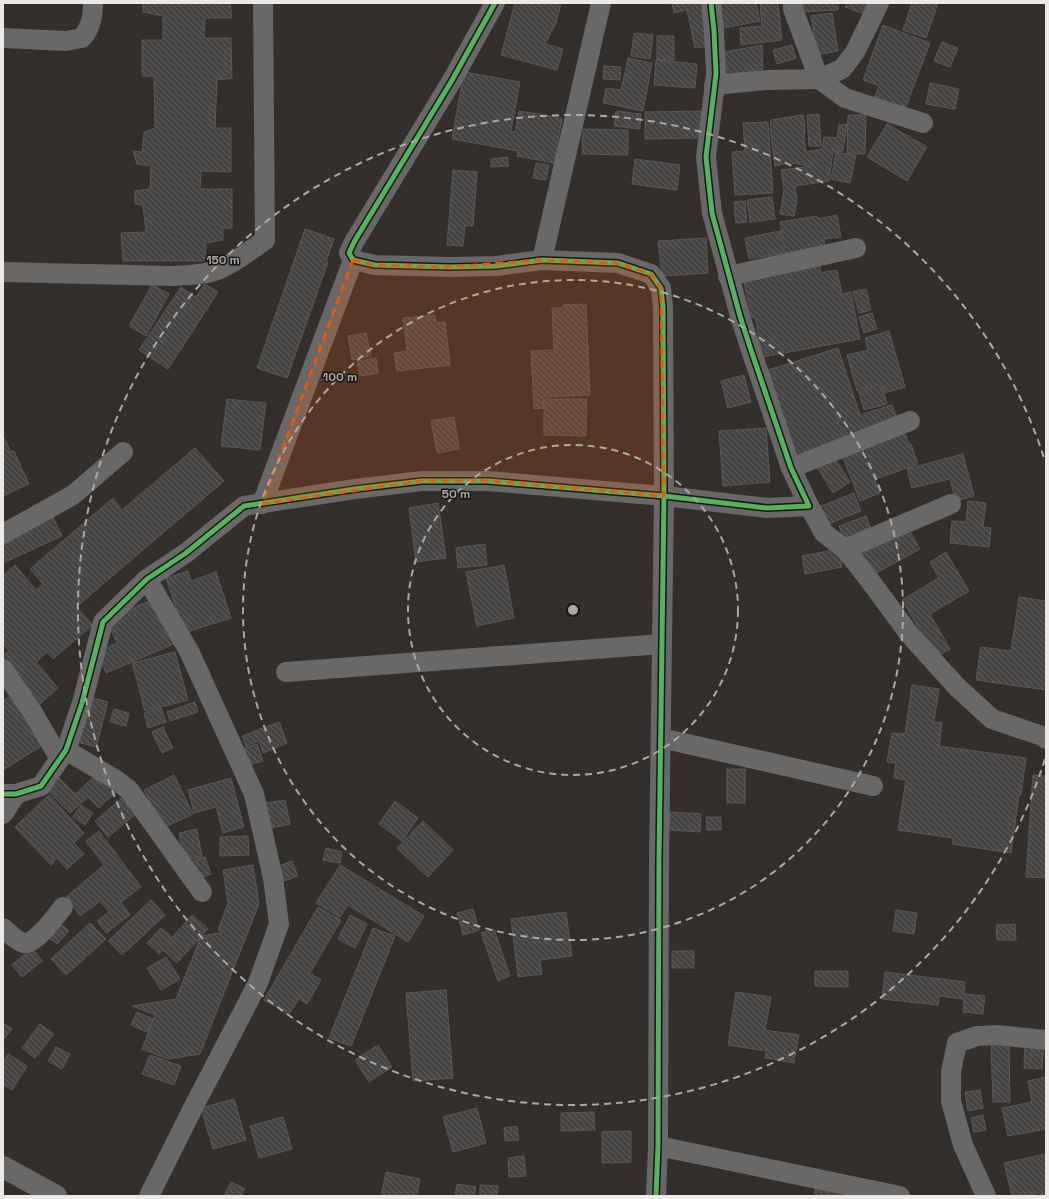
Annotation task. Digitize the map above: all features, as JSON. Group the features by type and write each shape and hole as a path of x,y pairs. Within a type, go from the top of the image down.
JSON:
{"street":[{"path":"3,38 66,41 82,38 90,28 93,15 93,3"},
{"path":"3,272 173,276 200,274 219,270 236,261 265,240 263,3"},
{"path":"494,3 451,82 354,242 349,253 353,260 375,265 450,267 496,266 542,260 618,263 651,274 661,288 663,307 664,496 658,1146 656,1196"},
{"path":"542,260 601,3"},
{"path":"711,3 716,74 706,157 712,213 740,316 791,468 824,533 845,549 910,635 957,687 992,719 1042,736 1046,739"},
{"path":"792,3 819,79 845,98 923,124"},
{"path":"714,85 767,80 819,79 842,69 855,52 879,3"},
{"path":"728,276 856,248"},
{"path":"262,504 353,260"},
{"path":"791,468 910,422"},
{"path":"3,534 73,495 123,452"},
{"path":"3,814 10,794 41,786 63,755 82,703 103,622 147,579 186,553 244,506 355,489 422,481 488,481 664,496 767,508 809,506"},
{"path":"845,549 951,504"},
{"path":"147,579 189,651 254,794 273,878 279,924 258,983 149,1196"},
{"path":"286,672 662,644"},
{"path":"3,670 63,755 116,780 129,790 202,892"},
{"path":"661,738 873,786"},
{"path":"3,928 24,943 31,942 38,937 63,907"},
{"path":"986,1196 963,1145 951,1100 952,1072 957,1043 977,1036 997,1035 1046,1040"},
{"path":"658,1146 900,1196"},
{"path":"3,1167 56,1196"}],"highlighted area":[{"path":"353,260 375,265 450,267 542,260 618,263 651,274 661,288 664,496 488,481 422,481 262,504"}],"building":[{"path":"143,3 230,3 232,18 205,18 204,38 231,38 232,78 217,80 215,128 231,128 231,172 201,171 200,189 232,189 232,228 223,228 223,240 206,243 205,261 123,261 121,233 146,232 143,205 135,204 135,191 150,189 151,166 137,164 133,151 142,152 144,132 155,128 154,76 142,76 142,40 163,40 163,16 143,12"},
{"path":"515,3 561,3 556,23 545,44 563,49 557,70 501,55"},
{"path":"672,3 702,3 710,46 695,48 687,10 674,13"},
{"path":"719,3 756,3 760,21 724,28"},
{"path":"760,3 778,3 782,40 741,45 740,28 762,26"},
{"path":"798,3 838,3 838,10 798,12"},
{"path":"847,3 872,3 867,15 845,7"},
{"path":"912,3 938,3 926,38 903,30"},
{"path":"832,13 838,51 817,55 811,16"},
{"path":"883,25 930,43 904,112 873,101 879,86 863,80"},
{"path":"634,33 653,35 650,59 631,56"},
{"path":"657,36 674,36 674,60 657,60"},
{"path":"942,42 958,48 950,67 934,61"},
{"path":"762,45 763,69 728,76 724,52"},
{"path":"792,45 796,58 777,64 773,50"},
{"path":"628,58 652,63 643,111 603,103 606,88 621,90"},
{"path":"656,60 697,64 695,88 654,85"},
{"path":"604,66 621,67 620,80 603,79"},
{"path":"464,72 520,82 511,131 515,132 519,111 562,118 554,163 517,156 518,151 452,139"},
{"path":"930,83 959,89 955,109 926,104"},
{"path":"616,111 641,114 640,129 614,126"},
{"path":"701,111 701,138 645,139 645,112"},
{"path":"819,114 821,146 809,146 807,115"},
{"path":"803,115 806,152 822,149 824,137 837,138 839,125 847,124 843,151 833,152 829,181 795,186 797,200 794,216 780,214 784,190 781,170 811,166 791,163 775,166 770,129 771,120"},
{"path":"848,115 866,115 865,154 847,154"},
{"path":"768,122 773,193 735,195 732,152 745,151 743,123"},
{"path":"887,124 927,147 907,181 867,157"},
{"path":"583,129 628,130 628,155 582,154"},
{"path":"836,152 856,156 850,183 831,179"},
{"path":"508,157 508,166 491,167 491,159"},
{"path":"635,159 680,165 677,190 632,184"},
{"path":"536,163 549,165 546,180 533,178"},
{"path":"453,170 477,172 473,226 465,226 463,246 447,245"},
{"path":"772,197 775,219 750,222 747,200"},
{"path":"745,201 747,222 736,223 734,202"},
{"path":"837,215 841,237 824,239 825,249 786,256 780,222 817,216 818,219"},
{"path":"305,229 334,239 326,261 328,262 287,378 257,368"},
{"path":"780,231 784,253 749,259 745,238"},
{"path":"706,238 708,273 662,276 658,241"},
{"path":"819,262 821,273 837,270 842,294 851,292 860,339 762,357 755,317 751,317 743,277"},
{"path":"205,284 218,292 168,369 139,350 181,287 196,297"},
{"path":"152,285 169,294 146,336 129,326"},
{"path":"866,289 871,310 859,313 853,292"},
{"path":"586,304 590,395 543,397 544,408 534,409 531,351 554,350 552,308 563,308 563,305"},
{"path":"872,313 877,329 864,333 859,317"},
{"path":"435,315 436,323 445,322 450,365 397,371 394,353 407,351 403,318"},
{"path":"889,331 905,387 885,393 883,384 857,391 847,355 868,350 865,338"},
{"path":"366,333 371,356 352,360 348,336"},
{"path":"838,348 860,415 892,405 898,421 796,459 768,370"},
{"path":"376,358 378,373 360,376 357,361"},
{"path":"744,375 751,402 728,408 721,381"},
{"path":"882,386 887,404 864,410 859,392"},
{"path":"227,399 266,403 260,450 221,446"},
{"path":"544,399 587,399 586,436 544,435"},
{"path":"454,417 459,449 437,453 431,421"},
{"path":"766,428 770,482 723,486 719,431"},
{"path":"904,431 909,444 911,444 918,464 876,479 864,445"},
{"path":"3,436 11,452 14,451 29,484 3,496"},
{"path":"862,447 880,493 860,501 842,455"},
{"path":"195,448 224,481 76,607 93,625 53,659 47,652 36,662 58,688 40,704 3,660 3,655 9,651 3,644 3,576 15,565 36,590 43,584 30,569 113,498 122,510"},
{"path":"963,454 974,496 956,501 950,479 912,488 907,469"},
{"path":"834,457 850,482 833,493 817,467"},
{"path":"854,493 861,511 823,526 816,508"},
{"path":"968,501 986,503 983,527 991,528 989,547 950,543 952,521 966,522"},
{"path":"438,503 446,558 416,562 409,508"},
{"path":"52,515 62,536 3,563 3,541"},
{"path":"866,516 872,532 845,542 839,526"},
{"path":"908,528 920,549 871,576 860,555"},
{"path":"485,544 487,565 458,568 456,548"},
{"path":"839,549 842,567 805,574 802,556"},
{"path":"946,552 969,591 930,614 950,649 936,657 902,600 939,578 930,562"},
{"path":"504,565 514,618 477,626 466,572"},
{"path":"188,571 191,581 216,572 231,618 184,633 166,578"},
{"path":"1019,597 1046,601 1046,690 976,680 981,647 1011,651"},
{"path":"154,599 174,644 106,673 97,652 117,643 106,619"},
{"path":"175,652 188,700 145,711 132,663"},
{"path":"912,685 939,689 934,722 942,723 939,746 1026,758 1011,853 952,844 953,838 898,830 906,780 894,778 896,763 887,762 892,733 905,734"},
{"path":"11,695 43,745 3,770 3,701"},
{"path":"86,696 108,702 96,747 73,741"},
{"path":"195,702 198,712 170,721 167,712"},
{"path":"161,708 166,722 148,728 144,713"},
{"path":"114,709 129,713 126,726 110,722"},
{"path":"279,722 287,743 263,753 259,741 246,746 242,736"},
{"path":"163,727 173,748 162,753 152,732"},
{"path":"257,744 263,761 246,766 241,749"},
{"path":"727,769 745,769 745,803 727,803"},
{"path":"54,773 75,794 98,773 116,792 99,808 88,797 70,813 43,786"},
{"path":"174,775 193,814 163,828 144,790"},
{"path":"1033,775 1046,776 1046,878 1026,877"},
{"path":"231,778 244,827 223,833 216,807 194,813 188,790"},
{"path":"49,795 84,833 74,843 84,854 67,869 57,858 51,865 15,827"},
{"path":"124,796 138,812 108,837 95,821"},
{"path":"285,800 290,824 271,828 266,803"},
{"path":"395,801 418,818 402,841 379,824"},
{"path":"81,805 93,813 85,825 73,817"},
{"path":"670,812 701,814 700,832 669,830"},
{"path":"706,817 721,817 721,830 707,830"},
{"path":"423,821 453,850 428,877 397,848"},
{"path":"197,829 202,857 184,860 179,833"},
{"path":"99,831 141,887 121,902 130,915 106,933 97,921 109,912 100,901 80,916 67,896 104,865 86,841"},
{"path":"248,836 249,855 220,856 220,837"},
{"path":"326,848 342,852 340,863 323,860"},
{"path":"205,857 211,874 197,879 187,863"},
{"path":"292,861 298,876 284,881 279,866"},
{"path":"253,865 259,904 200,1054 168,1059 142,1049 155,1015 132,1006 176,999 201,936 224,932 218,930 228,903 223,870"},
{"path":"340,865 424,916 408,942 348,905 340,917 316,903"},
{"path":"151,900 165,915 122,955 108,941"},
{"path":"318,907 341,920 310,973 321,980 307,1004 299,999 289,1014 264,1000"},
{"path":"473,909 479,930 463,935 457,913"},
{"path":"896,910 917,913 914,934 893,931"},
{"path":"566,912 572,956 540,960 542,974 518,977 511,919"},
{"path":"192,915 208,929 177,963 163,950 159,954 147,943 161,928 172,937"},
{"path":"350,915 367,924 355,948 338,939"},
{"path":"57,921 69,931 57,944 45,935"},
{"path":"90,923 106,939 66,975 51,959"},
{"path":"1015,924 1016,940 997,940 996,925"},
{"path":"373,928 395,936 351,1046 329,1038"},
{"path":"494,929 510,976 498,981 481,933"},
{"path":"32,948 42,961 22,977 12,965"},
{"path":"672,951 694,951 694,968 672,968"},
{"path":"166,957 180,979 161,990 147,968"},
{"path":"815,971 848,971 848,987 815,986"},
{"path":"885,972 965,982 964,994 985,996 983,1014 963,1012 964,999 939,996 938,1005 882,999"},
{"path":"446,990 453,1078 413,1081 406,993"},
{"path":"736,992 771,997 765,1030 799,1035 794,1063 765,1058 766,1051 728,1045"},
{"path":"137,1012 153,1019 147,1032 131,1025"},
{"path":"3,1023 12,1029 3,1040"},
{"path":"40,1024 54,1034 35,1058 22,1048"},
{"path":"1009,1044 1010,1102 993,1102 991,1045"},
{"path":"378,1045 392,1067 369,1082 355,1060"},
{"path":"1025,1045 1044,1046 1042,1069 1024,1068"},
{"path":"56,1047 70,1054 62,1069 48,1061"},
{"path":"8,1054 27,1066 12,1090 3,1084 3,1063"},
{"path":"150,1055 181,1066 174,1085 142,1074"},
{"path":"1046,1077 1046,1129 1008,1136 1002,1108 1032,1102 1028,1081"},
{"path":"980,1090 983,1108 968,1111 965,1092"},
{"path":"234,1099 246,1140 213,1149 201,1108"},
{"path":"477,1108 486,1143 453,1152 443,1117"},
{"path":"594,1112 595,1130 561,1131 561,1113"},
{"path":"983,1115 986,1130 974,1132 971,1118"},
{"path":"283,1117 292,1149 259,1158 250,1126"},
{"path":"517,1126 519,1140 505,1141 504,1128"},
{"path":"631,1131 631,1162 602,1163 602,1132"},
{"path":"1046,1154 1046,1196 1041,1196 1040,1193 1028,1196 1012,1196 1004,1163"},
{"path":"524,1156 526,1176 509,1177 508,1158"},
{"path":"386,1172 420,1179 417,1196 381,1196"},
{"path":"231,1182 245,1189 241,1196 224,1196"},
{"path":"457,1184 476,1187 474,1196 455,1196"},
{"path":"480,1185 498,1186 497,1196 480,1196"},
{"path":"816,1185 865,1196 814,1196"}],"cycle path":[{"path":"495,3 451,82 354,242 349,253 353,260 375,265 450,267 496,266 542,260 618,263 651,274 661,288 663,307 664,496 659,860 658,1146 656,1196"},
{"path":"3,794 16,794 41,786 66,750 82,703 103,622 147,579 186,553 244,506 355,489 422,481 488,481 664,496 767,508 809,506 791,468 751,350 740,316 712,213 706,157 716,74 711,3"}]}
